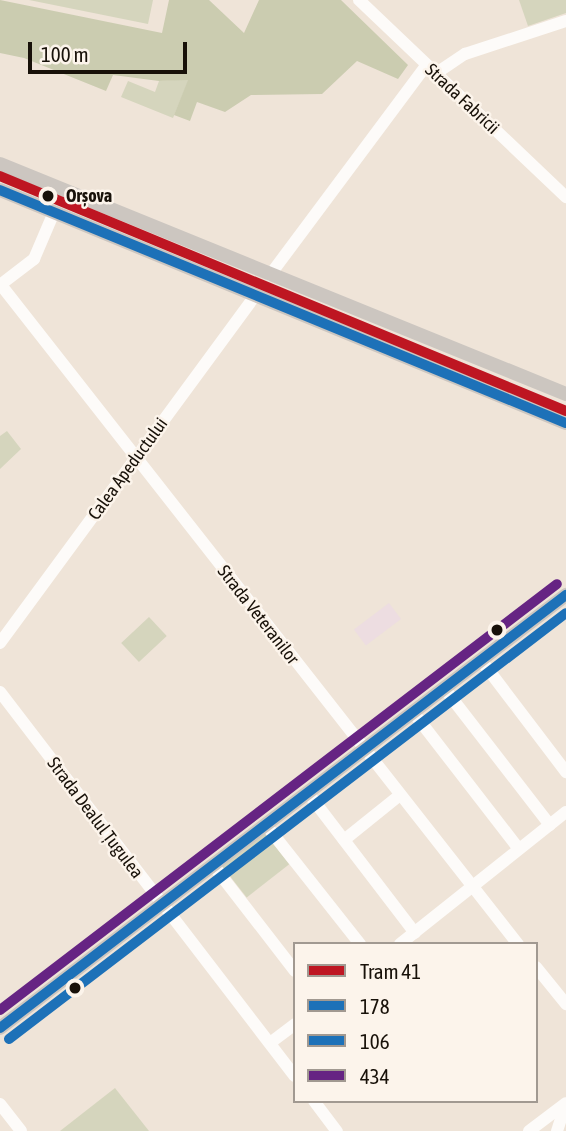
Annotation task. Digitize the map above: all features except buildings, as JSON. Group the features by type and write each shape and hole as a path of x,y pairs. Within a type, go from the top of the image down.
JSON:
{"main road":[{"path":"0,164 566,394"},
{"path":"0,190 566,422"},
{"path":"0,1027 481,660 563,602"}],"street":[{"name":"Strada Fabricii","path":"359,0 566,197"},
{"path":"271,275 430,70 465,54 566,21"},
{"path":"1,285 34,258 54,212"},
{"name":"Strada Veteranilor","path":"1,285 363,750 516,942"},
{"name":"Calea Apeductului","path":"0,643 256,294"},
{"path":"481,660 566,772"},
{"path":"444,688 550,825"},
{"name":"Strada Dealul Țugulea","path":"0,692 161,905 293,1073"},
{"path":"413,712 519,849"},
{"path":"308,793 415,933"},
{"path":"344,840 400,795"},
{"path":"403,942 566,812"},
{"path":"266,825 358,942"},
{"path":"213,865 293,968"},
{"path":"538,969 566,1004"},
{"path":"270,1043 293,1026"},
{"path":"316,1103 337,1131"},
{"path":"529,1131 566,1103"},
{"path":"557,1131 566,1103"},
{"path":"0,1104 21,1131"}],"shaded area":[{"path":"389,603 401,619 366,645 354,629"}],"green space":[{"path":"0,0 162,33 169,0 209,0 244,33 259,0 341,0 408,65 398,79 357,61 322,94 251,95 225,112 197,102 190,121 174,115 188,80 159,81 113,75 106,91 24,58 0,53"},
{"path":"29,0 153,0 148,24"},
{"path":"519,0 566,0 566,13 528,26"},
{"path":"189,79 173,118 121,97 128,81 155,92 159,81"},
{"path":"7,431 21,449 0,469 0,436"},
{"path":"149,617 167,636 139,662 121,643"},
{"path":"264,832 289,864 247,898 221,865"},
{"path":"115,1088 149,1131 60,1131"}],"tram line":[{"name":"41","path":"0,176 566,411"}],"transit line":[{"name":"178","path":"0,190 566,423"},
{"name":"434","path":"0,1010 557,584"},
{"name":"178","path":"0,1028 566,595"},
{"name":"106","path":"9,1039 566,613"}],"place":[{"name":"Orșova","path":"48,196"}]}
